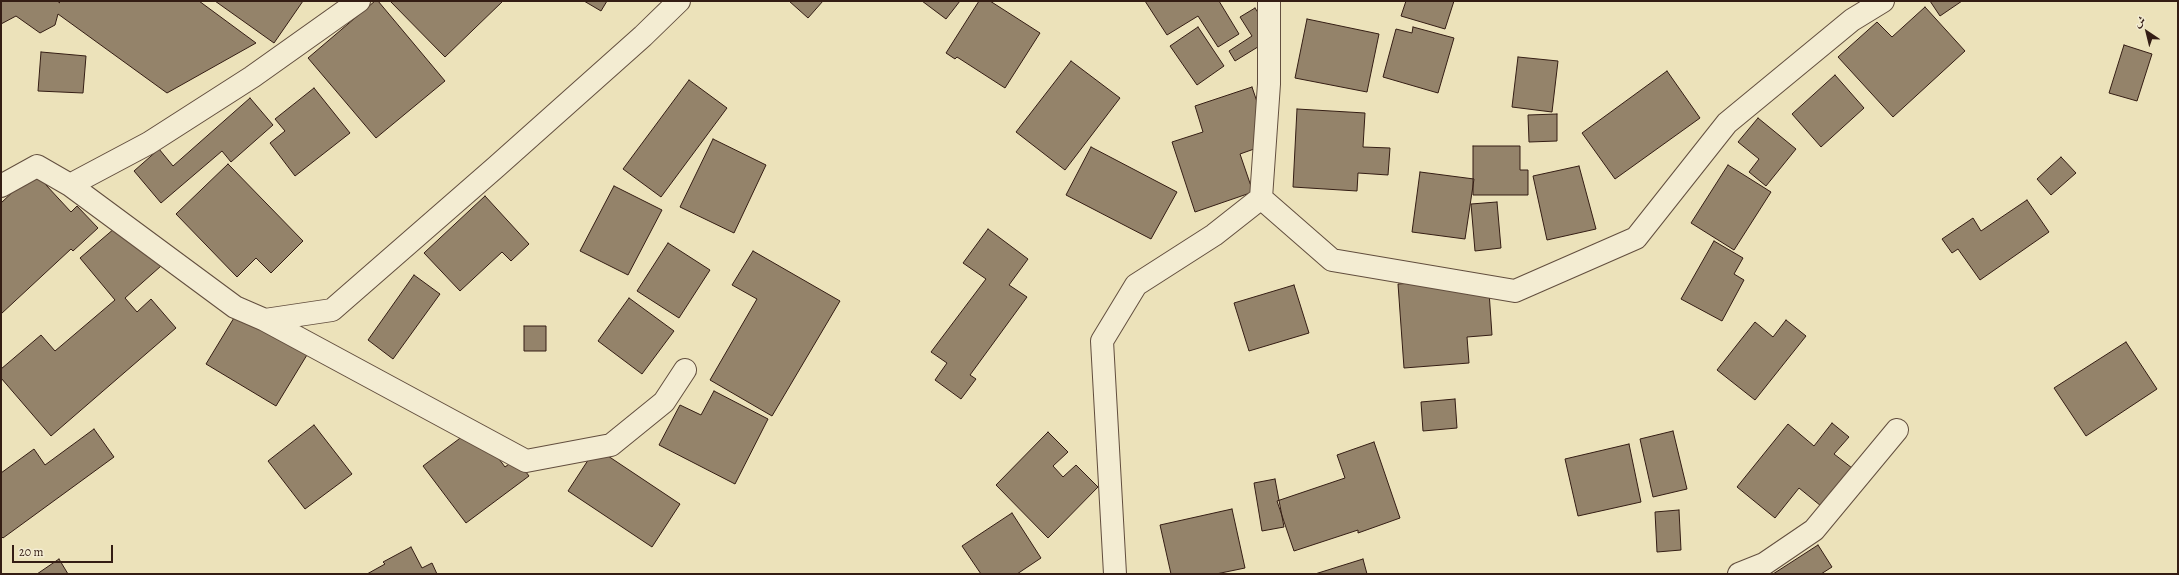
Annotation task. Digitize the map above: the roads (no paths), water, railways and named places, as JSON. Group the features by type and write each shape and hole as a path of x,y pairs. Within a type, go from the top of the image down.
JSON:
{"street":[{"path":"70,185 155,139 252,76 359,1"},
{"path":"264,320 332,310 643,36 679,1"},
{"path":"1115,574 1102,341 1136,285 1214,235 1261,198 1269,84 1269,1"},
{"path":"1261,198 1332,260 1515,291 1636,238 1727,123 1852,20 1883,1"},
{"path":"1,186 37,166 70,185 235,307 264,320 526,461 611,445 664,402 685,370"},
{"path":"1739,574 1764,564 1814,530 1897,430"}]}
